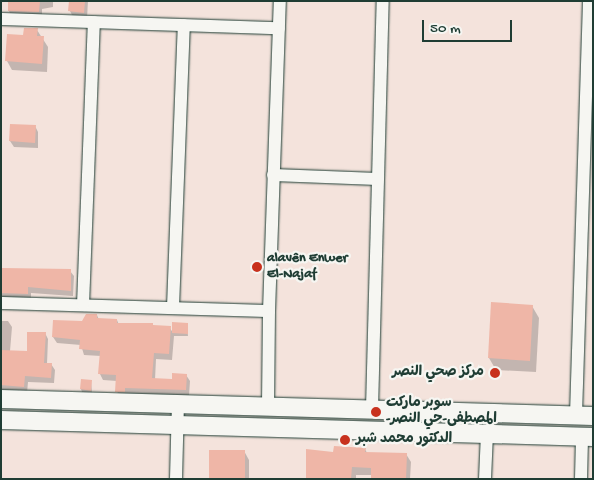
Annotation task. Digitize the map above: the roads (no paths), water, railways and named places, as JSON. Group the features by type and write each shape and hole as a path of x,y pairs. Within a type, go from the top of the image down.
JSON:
{"street":[{"path":"268,406 273,175 280,1"},
{"path":"372,410 383,1"},
{"path":"1,399 584,416 589,1"},
{"path":"1,19 279,28"},
{"path":"83,305 94,22"},
{"path":"173,307 184,25"},
{"path":"273,175 378,179"},
{"path":"1,303 269,311"},
{"path":"156,424 163,414 159,403"},
{"path":"176,479 178,404"},
{"path":"209,405 204,416 210,426"},
{"path":"1,420 587,437 581,479"},
{"path":"485,479 487,434"}],"place":[{"name":"alavên Enwer El-Najaf","path":"257,267"},
{"name":"مركز صحي النصر","path":"495,373"},
{"name":"سوبر ماركت -المصطفى-حي النصر","path":"376,412"},
{"name":"الدكتور محمد شبر","path":"345,440"}]}
